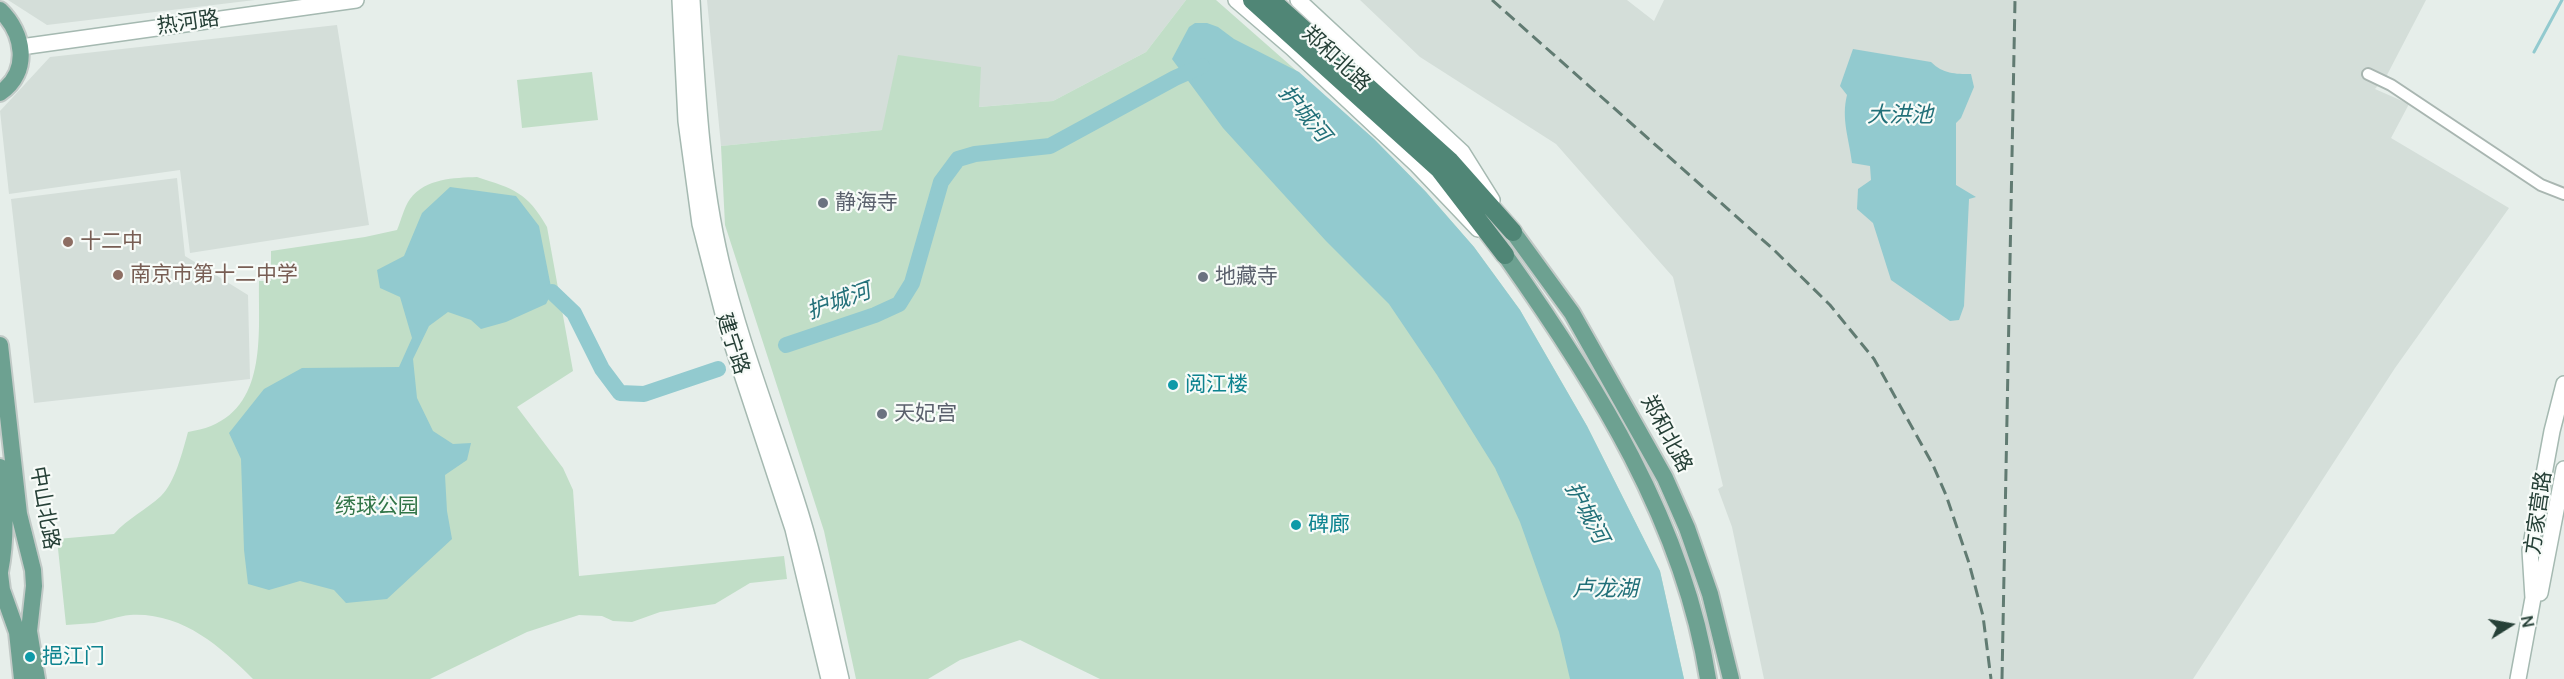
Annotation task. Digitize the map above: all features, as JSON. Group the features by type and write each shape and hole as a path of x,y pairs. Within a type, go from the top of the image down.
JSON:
{"highway":[{"name":"郑和北路","path":"1252,0 1439,169 1505,255"},
{"name":"郑和北路","path":"1271,0 1450,161 1513,232"}],"main road":[{"name":"热河路","path":"21,46 356,0"},
{"name":"建宁路","path":"680,0 687,121 700,224 727,329 793,529 829,679"},
{"name":"建宁路","path":"692,0 699,120 706,181 719,252 739,324 802,517 841,679"},
{"name":"郑和北路","path":"1236,0 1292,48 1417,165 1466,218 1505,255 1554,324 1627,448 1648,490 1669,539 1689,600 1708,679"},
{"name":"郑和北路","path":"1298,0 1461,152 1513,232 1572,313 1665,478 1687,528 1710,594 1731,679"},
{"path":"0,10 14,26 21,46 20,62 14,77 0,93"},
{"name":"中山北路","path":"0,345 19,514 33,570 34,586 29,631 37,679"},
{"name":"方家营路","path":"2518,679 2533,598 2534,581 2530,550 2552,430 2564,384"},
{"name":"中山北路","path":"0,466 6,516 0,573 2,590 17,632 22,679"},
{"name":"方家营路","path":"2525,679 2564,469"}],"street":[{"path":"2368,74 2391,85 2541,185 2564,194"}],"shaded area":[{"path":"8,0 255,0 47,25"},
{"path":"707,0 1186,0 1146,52 1053,101 978,107 882,130 721,146"},
{"path":"1360,0 1627,0 1654,21 1664,0 2426,0 2387,75 2375,89 2409,104 2391,138 2509,208 2395,368 2193,679 1764,679 1732,527 1718,489 1723,486 1673,277 1556,144 1420,57"},
{"path":"337,25 369,225 190,253 180,170 9,194 0,111 50,57"},
{"name":"南京市第十二中学","path":"177,178 185,256 248,295 250,379 34,403 11,199"}],"green space":[{"path":"1186,0 1216,0 1374,139 1426,192 1474,247 1520,310 1587,426 1660,571 1684,679 1100,679 1020,640 960,660 928,679 856,679 824,531 725,225 721,146 882,130 898,55 981,67 979,107 1053,101 1146,52"},
{"path":"592,72 598,120 522,128 517,80"},
{"name":"绣球公园","path":"477,177 518,193 533,206 547,227 573,371 517,407 563,468 573,490 579,576 784,556 787,579 750,583 715,604 660,612 632,622 613,621 602,616 579,615 527,632 430,679 253,679 213,643 198,633 166,619 149,615 130,615 94,623 66,625 57,539 114,534 166,490 178,466 188,432 211,426 229,415 242,401 251,383 256,363 259,281 271,281 271,251 397,230 408,202 424,187 441,180"}],"water":[{"name":"卢龙湖","path":"1195,23 1207,23 1218,27 1234,39 1299,72 1374,139 1426,192 1474,247 1520,310 1587,426 1660,571 1684,679 1570,679 1559,632 1520,522 1495,468 1389,304 1326,241 1223,128 1172,59 1189,27"},
{"name":"大洪池","path":"1853,49 1931,62 1945,71 1971,74 1974,87 1961,118 1956,123 1956,185 1976,197 1969,199 1964,306 1959,320 1950,321 1891,280 1873,223 1857,209 1858,189 1871,180 1870,166 1852,163 1845,120 1847,95 1840,86"},
{"path":"450,187 516,196 539,226 552,292 546,304 506,322 481,329 471,320 448,312 429,326 413,359 417,398 433,431 453,444 471,443 467,460 445,475 447,511 452,539 387,599 346,603 334,590 300,581 269,590 248,584 244,550 241,459 229,433 264,389 302,368 399,367 412,338 400,297 380,288 377,270 404,256 422,213"}],"waterway":[{"path":"2534,52 2562,0"},
{"name":"护城河","path":"786,345 875,315 899,304 912,283 941,182 958,159 975,154 1050,146 1175,78 1202,66"},
{"path":"552,292 574,313 602,369 620,393 644,394 718,369"}],"railway":[{"path":"1492,0 1773,249 1830,305 1874,359 1933,465 1946,495 1969,563 1983,616 1991,679"},
{"path":"2002,679 2015,0"}],"place":[{"name":"静海寺","path":"823,203"},
{"name":"十二中","path":"68,242"},
{"name":"南京市第十二中学","path":"118,275"},
{"name":"地藏寺","path":"1203,277"},
{"name":"阅江楼","path":"1173,385"},
{"name":"天妃宫","path":"882,414"},
{"name":"碑廊","path":"1296,525"},
{"name":"挹江门","path":"30,657"}]}
